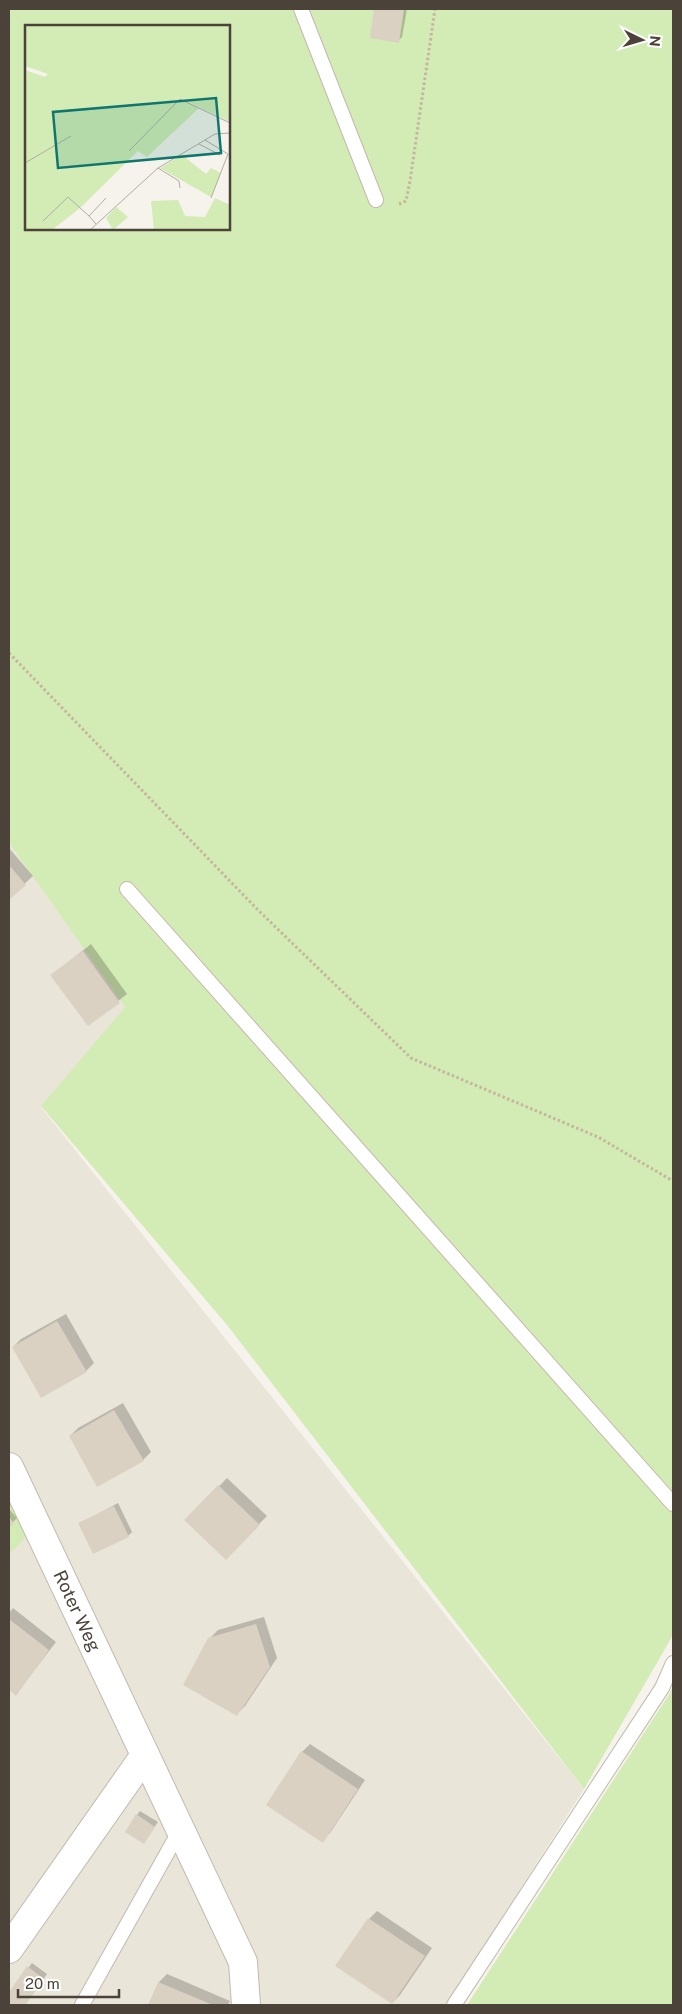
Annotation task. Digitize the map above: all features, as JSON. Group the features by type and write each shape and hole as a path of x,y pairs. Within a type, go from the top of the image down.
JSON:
{"street":[{"name":"Roter Weg","path":"9,1467 243,1962 246,2005"},
{"path":"9,1949 145,1755"}],"lane":[{"path":"301,9 376,200"},
{"path":"127,889 673,1504"},
{"path":"454,2005 662,1688 673,1663"},
{"path":"82,2005 180,1830"}],"path":[{"path":"376,200 387,207 406,201 435,9"},
{"path":"9,653 258,910 411,1058 598,1137 673,1181"}],"shaded area":[{"path":"9,843 125,1007 41,1107 584,1789 446,2005 9,2005 9,1555 28,1535 9,1496"}],"green space":[{"path":"9,9 673,9 673,1635 584,1789 227,1325 41,1106 125,1007 9,843"},
{"path":"9,1496 28,1535 9,1555"},
{"path":"673,1685 673,2005 467,2005 670,1693"}],"building":[{"path":"374,9 404,9 399,43 370,38"},
{"path":"9,865 26,885 9,900"},
{"path":"83,951 120,1003 88,1026 50,975"},
{"path":"57,1321 87,1372 41,1398 12,1347"},
{"path":"114,1410 144,1461 97,1487 69,1436"},
{"path":"218,1485 260,1525 226,1560 184,1520"},
{"path":"114,1506 129,1537 93,1554 78,1523"},
{"path":"9,1517 14,1523 9,1528"},
{"path":"9,1619 49,1650 16,1696 9,1690"},
{"path":"256,1624 270,1667 237,1716 183,1685 208,1638"},
{"path":"301,1751 358,1789 323,1843 266,1805"},
{"path":"136,1814 155,1827 144,1844 125,1832"},
{"path":"368,1918 425,1956 392,2004 335,1966"},
{"path":"27,1966 44,1979 25,2005 9,2005 9,1992"},
{"path":"158,1982 213,2005 148,2005"}]}
